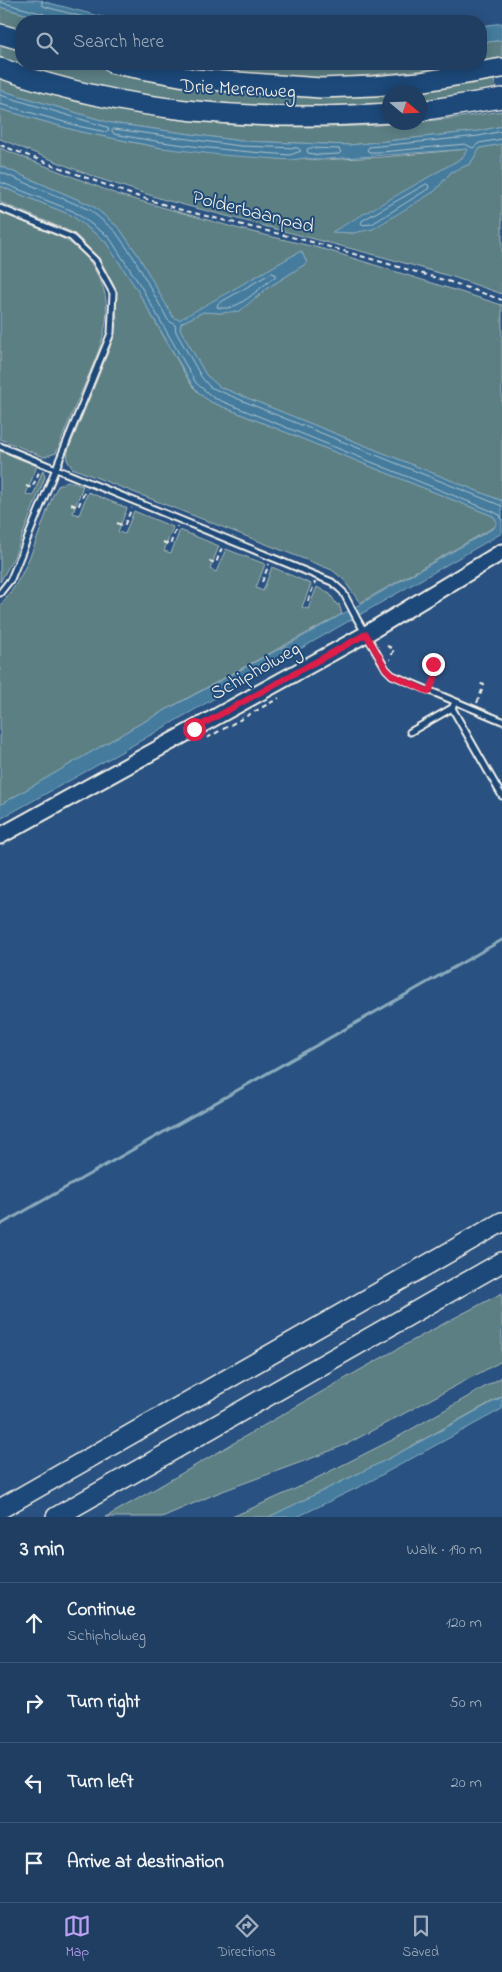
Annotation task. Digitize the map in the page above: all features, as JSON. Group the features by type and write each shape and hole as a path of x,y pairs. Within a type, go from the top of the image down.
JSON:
{"highway":[{"path":"0,34 15,38"},
{"name":"Drie Merenweg","path":"0,68 95,94 185,111 243,116 346,116 382,114"},
{"name":"Drie Merenweg","path":"147,70 196,79 321,88 420,82 502,68"},
{"path":"427,109 502,98"},
{"path":"0,1509 502,1222"},
{"path":"56,1517 502,1262"}],"main road":[{"name":"Schipholweg","path":"0,836 366,634 502,552"}],"lane":[{"path":"0,208 71,237 95,260 113,293 112,334 11,579 0,593"},
{"path":"0,446 318,576 338,586 386,669 397,678 502,721"},
{"path":"410,732 452,708 455,702"},
{"path":"452,708 502,796"}],"path":[{"name":"Polderbaanpad","path":"0,144 127,193 316,243 454,283 502,300"},
{"path":"26,486 32,488 42,463"},
{"path":"71,504 78,507 88,482"},
{"path":"117,523 124,526 134,501"},
{"path":"163,542 170,544 180,520"},
{"path":"209,560 216,563 226,538"},
{"path":"262,582 272,557"},
{"path":"308,601 318,576"},
{"path":"386,669 394,649 388,646"},
{"path":"429,692 440,666 433,664"},
{"path":"474,710 484,685 478,682"}],"green space":[{"path":"0,7 29,15 15,15 15,29 0,25"},
{"path":"0,39 15,43 15,66 0,62"},
{"path":"502,40 502,60 487,64 487,42"},
{"path":"31,70 119,70 223,92 293,96 382,94 382,105 242,109 142,99"},
{"path":"215,70 427,70 325,79"},
{"path":"0,77 59,95 146,114 248,125 298,127 382,124 382,130 427,130 427,120 502,111 502,126 479,131 350,145 241,141 111,123 0,90"},
{"path":"494,80 497,90 427,102 427,88"},
{"path":"0,109 81,132 162,148 291,160 300,158 317,160 383,157 468,149 462,158 334,232 353,233 435,191 451,172 470,164 480,148 502,144 502,294 453,277 165,200 97,178 0,139"},
{"path":"0,148 119,195 236,228 327,250 502,305 502,501 220,387 206,375 180,329 181,323 203,312 221,313 257,298 266,289 307,263 301,251 180,320 173,318 138,255 119,228 93,206 0,166"},
{"path":"0,186 71,215 105,241 136,288 192,386 211,402 493,516 497,521 496,526 360,603 343,579 332,570 72,468 67,460 68,451 109,350 117,320 114,286 100,259 74,233 0,202"},
{"path":"0,212 47,231 77,248 95,270 103,288 106,302 107,317 101,345 56,453 44,457 0,439"},
{"path":"0,451 37,466 26,494 33,496 43,470 45,477 14,557 0,582"},
{"path":"68,481 83,486 73,513 79,515 88,492 127,508 118,532 125,534 134,511 173,527 164,551 171,553 180,530 219,546 210,569 216,572 226,549 265,564 256,588 263,591 272,567 311,584 302,607 308,609 317,587 330,594 337,605 339,604 342,614 136,726 0,805 0,605 18,581 25,567 53,495 58,486"},
{"path":"502,1293 502,1361 347,1444 315,1457 220,1492 162,1517 106,1517 352,1374"},
{"path":"502,1377 502,1396 390,1458 269,1517 232,1517 293,1490 396,1438"}],"water":[{"path":"0,0 38,0 95,15 29,15 0,7"},
{"path":"502,23 502,40 487,42 487,25"},
{"path":"0,90 111,123 241,141 350,145 479,131 502,126 502,144 480,148 470,164 451,172 435,191 373,229 353,233 332,232 462,158 468,149 317,160 306,158 291,160 221,155 162,148 81,132 0,109"},
{"path":"0,166 93,206 119,228 138,255 173,317 179,320 301,251 307,263 266,289 240,311 203,312 181,323 180,329 206,375 220,387 502,501 502,533 121,752 0,819 0,805 136,726 302,637 494,528 497,521 493,516 211,402 201,395 193,386 136,288 105,241 71,215 0,186"},
{"path":"502,1397 502,1409 365,1484 297,1517 269,1517 390,1458"}],"waterway":[{"path":"0,1225 502,940"}],"route":[{"path":"194,729 366,634 386,669 392,675 429,692 440,666 433,664"}]}
